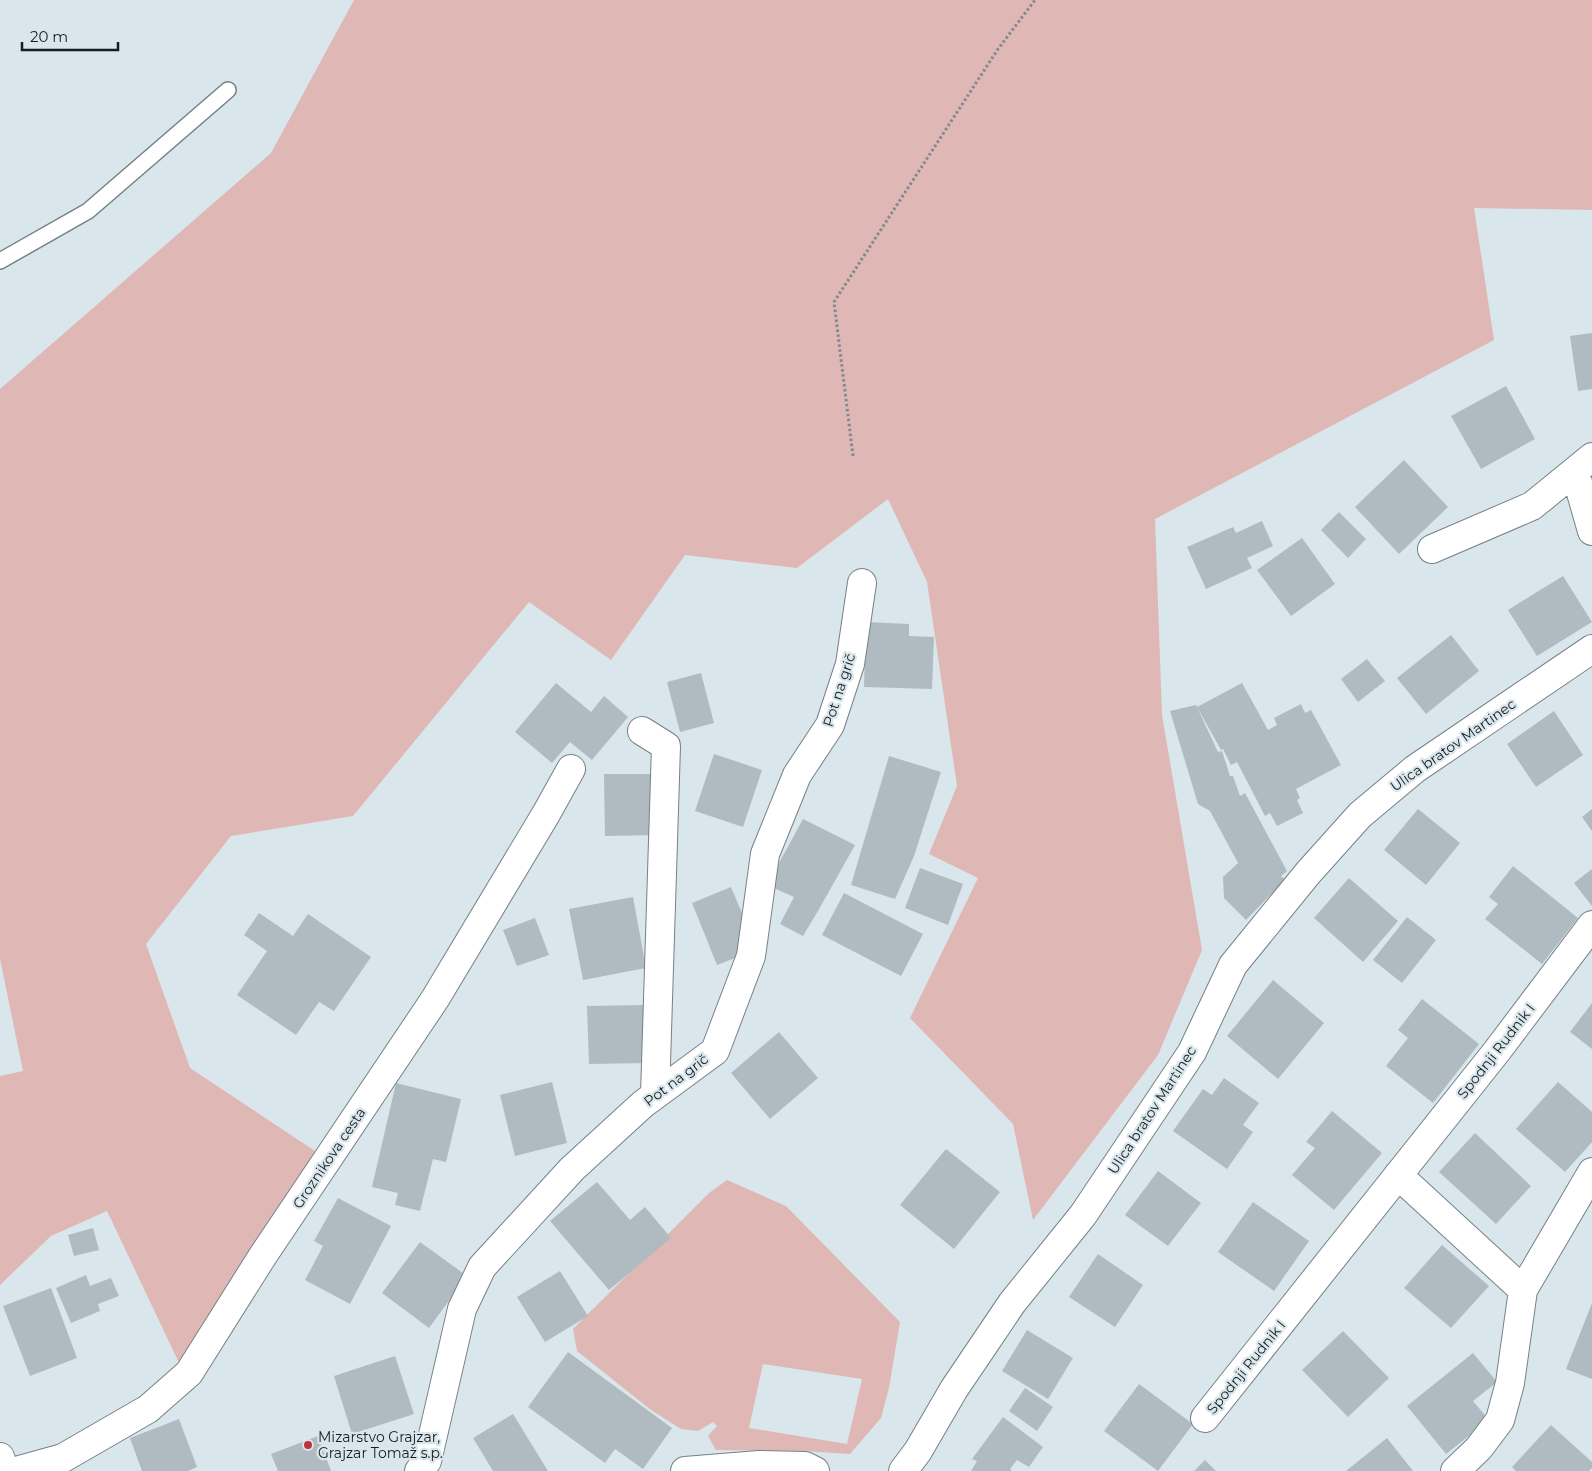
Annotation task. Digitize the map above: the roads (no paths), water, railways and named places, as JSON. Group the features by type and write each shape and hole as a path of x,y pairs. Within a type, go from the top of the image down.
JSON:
{"street":[{"path":"1583,465 1592,531"},
{"path":"1432,548 1532,506 1583,465"},
{"name":"Pot na grič","path":"419,1471 426,1461 462,1309 482,1267 572,1169 643,1104 716,1051 751,956 765,854 797,775 830,725 850,664 862,583"},
{"name":"Ulica bratov Martinec","path":"903,1471 918,1451 954,1389 1012,1303 1083,1215 1192,1052 1233,965 1308,873 1360,815 1415,769 1592,649"},
{"path":"642,731 666,746 655,1096"},
{"name":"Groznikova cesta","path":"16,1471 63,1458 148,1409 189,1373 262,1257 435,999 571,770"},
{"name":"Spodnji Rudnik I","path":"1205,1418 1497,1052 1592,925"},
{"path":"1454,1471 1479,1448 1500,1420 1510,1383 1523,1290 1592,1172"},
{"path":"1398,1175 1523,1290"},
{"path":"0,1457 5,1471"},
{"path":"684,1471 759,1465 805,1466 815,1471"}],"lane":[{"path":"0,261 88,211 228,90"}],"place":[{"name":"Mizarstvo Grajzar, Grajzar Tomaž s.p.","path":"308,1445"}]}
